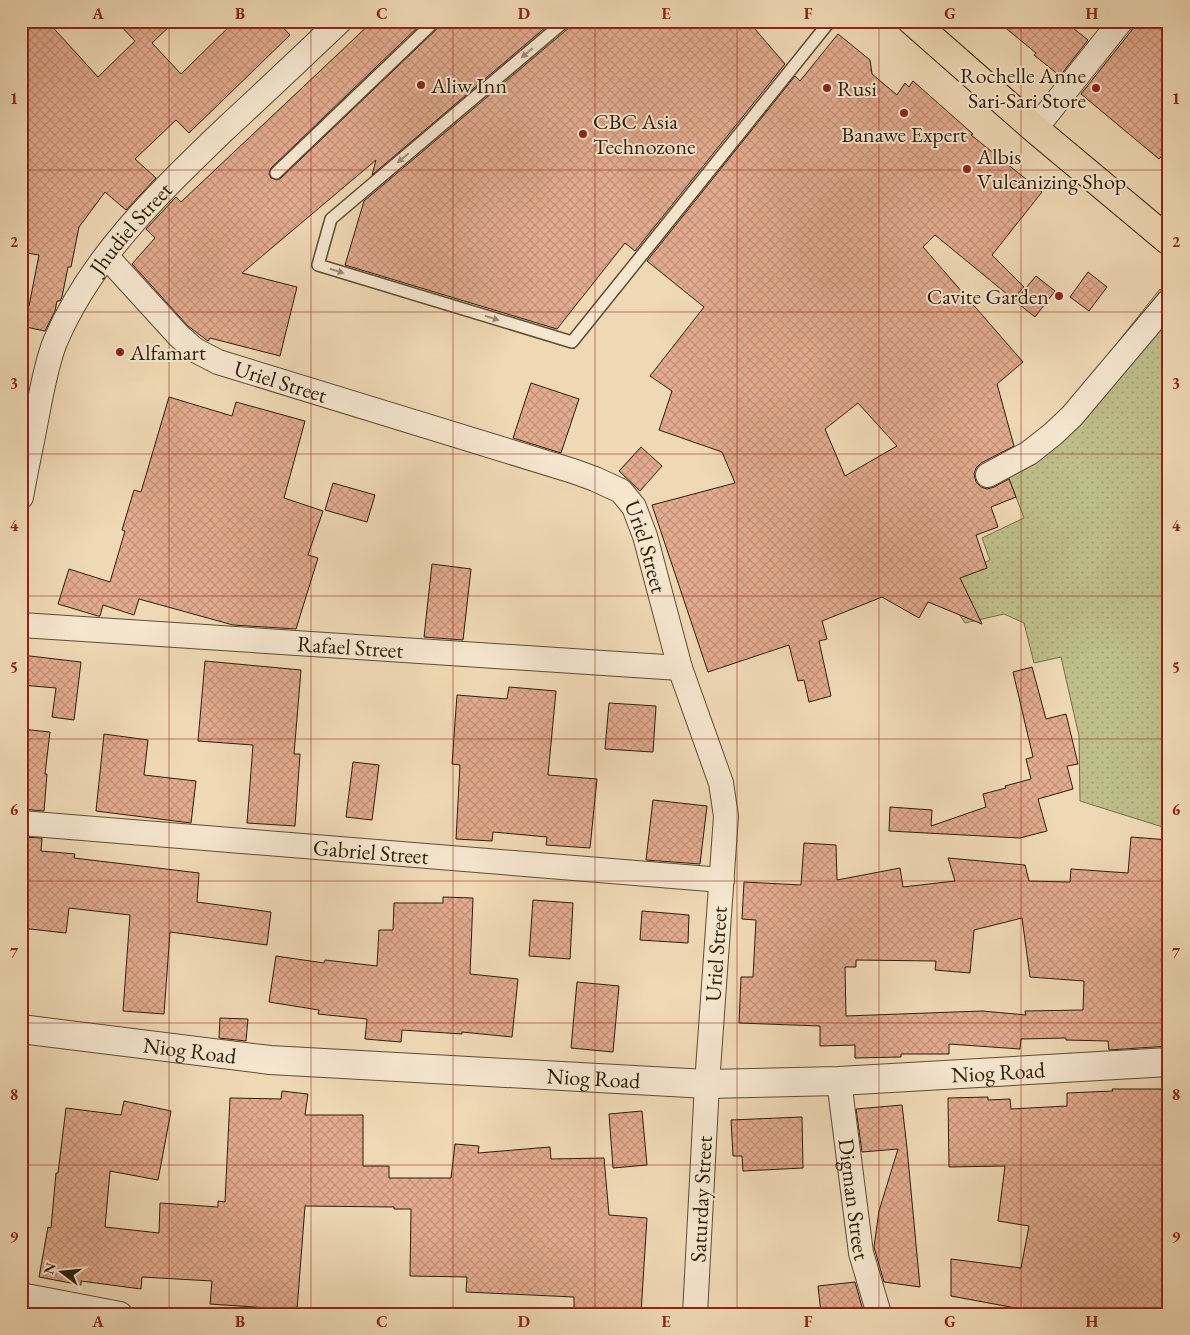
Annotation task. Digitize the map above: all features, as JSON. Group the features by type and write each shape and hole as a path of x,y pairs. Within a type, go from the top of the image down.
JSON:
{"highway":[{"path":"915,22 1035,129 1169,241"}],"street":[{"name":"Jhudiel Street","path":"21,497 44,376 55,343 70,310 86,282 144,210 340,21"},
{"path":"1035,129 1121,21"},
{"name":"Uriel Street","path":"106,256 179,336 195,350 218,362 573,471 621,491 634,507 645,536 680,668 721,783 726,816 707,1084"},
{"path":"988,475 1028,453 1072,416 1169,301"},
{"name":"Rafael Street","path":"21,625 680,668"},
{"name":"Gabriel Street","path":"21,823 722,880"},
{"name":"Niog Road","path":"21,1029 270,1060 707,1084 839,1082 1169,1062"},
{"name":"Digman Street","path":"839,1082 861,1253 880,1314"},
{"name":"Saturday Street","path":"695,1314 707,1084"},
{"path":"21,1295 120,1314"}],"lane":[{"path":"276,173 435,21"},
{"path":"564,21 331,220 318,265 572,342 830,21"}],"green space":[{"path":"1160,289 1169,298 1169,829 1080,801 1079,736 1061,657 1034,663 1024,623 1004,614 965,623 953,605 944,581 990,560 982,538 1024,518 1006,471 1067,406"}],"building":[{"path":"21,21 47,21 98,77 135,41 116,21 175,21 152,43 181,74 235,21 277,21 290,35 189,133 176,120 135,159 156,178 126,210 105,192 79,227 71,267 68,267 62,297 60,301 57,301 55,311 45,331 21,326 21,304 29,306 39,255 21,252"},
{"name":"Aliw Inn","path":"373,21 424,21 271,168 269,174 271,178 277,180 281,178 440,26 442,21 553,21 372,175 376,160 242,273 297,287 280,356 210,338 208,341 188,326 132,264 155,238 146,229 176,197 181,202"},
{"name":"CBC Asia Technozone","path":"572,21 748,21 785,64 635,251 625,243 557,329 345,265 364,201 570,27"},
{"path":"997,21 1064,21 1088,40 1060,76 1034,55 1036,53"},
{"path":"1134,21 1169,21 1169,147 1159,159 1081,94 1132,30"},
{"path":"838,34 870,60 872,74 897,95 905,83 909,87 913,81 973,134 971,135 1042,192 992,255 1024,287 1013,299 935,235 923,247 1023,362 997,384 1014,446 981,463 976,468 974,474 976,482 981,487 987,489 1009,479 1016,497 991,507 998,527 976,535 987,568 960,578 982,624 928,602 919,618 882,597 822,621 827,639 819,641 831,696 809,702 804,680 798,681 789,645 708,672 652,505 735,483 722,452 659,430 672,391 650,376 704,307 647,261 795,76 800,81","holes":["858,403 897,446 845,476 825,429"]},
{"path":"1088,272 1107,287 1089,311 1070,297"},
{"path":"1036,276 1055,291 1035,317 1015,301"},
{"path":"531,383 579,399 561,453 513,438"},
{"path":"169,397 232,416 236,402 305,421 284,498 323,511 308,555 318,558 296,629 233,625 139,599 134,615 103,605 100,616 98,616 58,604 69,569 110,582 125,531 122,530 134,490 141,492"},
{"path":"641,447 662,466 640,491 619,471"},
{"path":"333,483 375,495 367,522 325,510"},
{"path":"432,564 471,569 463,640 424,637"},
{"path":"21,655 81,662 74,720 52,717 56,688 21,685"},
{"path":"205,661 301,670 294,754 300,754 295,826 247,823 253,745 198,741"},
{"path":"1032,667 1046,719 1066,714 1078,764 1067,766 1073,789 1038,799 1047,831 1020,838 889,831 890,807 932,810 931,826 986,807 983,794 1031,779 1026,759 1033,757 1013,672"},
{"path":"509,687 556,691 548,775 597,779 590,848 546,845 547,837 493,832 492,841 456,839 460,765 452,764 457,695 507,699"},
{"path":"609,703 656,706 653,752 605,749"},
{"path":"21,729 50,732 45,774 47,774 44,811 21,809"},
{"path":"104,734 148,740 144,775 196,781 191,823 96,811"},
{"path":"353,762 379,765 372,820 346,817"},
{"path":"653,800 707,806 700,864 646,860"},
{"path":"21,837 42,838 41,851 75,854 74,858 199,873 197,902 271,912 267,945 170,932 164,1014 123,1011 130,915 69,908 66,933 21,928"},
{"path":"1131,837 1169,840 1169,1046 1109,1050 1108,1041 1066,1040 1066,1038 1021,1039 1020,1049 949,1044 949,1054 901,1054 901,1057 855,1058 855,1045 820,1046 820,1026 739,1023 741,977 753,977 756,920 742,919 744,882 801,885 804,843 836,845 837,880 900,868 903,887 955,881 948,858 1025,865 1029,881 1070,882 1071,869 1128,873","holes":["1022,918 1030,977 1084,981 1083,1010 1025,1011 1026,1015 982,1011 846,1016 845,967 856,967 856,960 936,961 935,970 970,973 974,930"]},
{"path":"443,897 473,898 470,974 518,979 512,1037 462,1032 462,1034 402,1030 401,1042 365,1039 367,1019 318,1014 319,1010 269,1002 276,956 324,963 325,960 377,966 379,930 393,930 394,903 443,903"},
{"path":"533,900 573,903 570,959 529,956"},
{"path":"642,911 689,915 688,943 640,940"},
{"path":"577,982 619,986 613,1052 571,1048"},
{"path":"220,1018 248,1019 246,1041 219,1038"},
{"path":"1112,1089 1169,1089 1169,1314 1048,1314 951,1296 951,1259 1021,1268 1029,1226 998,1221 1005,1166 949,1167 948,1098 988,1097 988,1100 1010,1099 1011,1109 1067,1106 1067,1093 1113,1091"},
{"path":"282,1091 308,1094 305,1115 363,1115 363,1166 389,1166 389,1178 451,1178 455,1144 479,1146 478,1153 550,1147 551,1159 604,1158 609,1215 647,1218 641,1313 605,1311 605,1314 574,1314 574,1297 466,1292 467,1277 410,1276 411,1209 394,1209 394,1207 305,1206 297,1310 210,1304 212,1281 142,1277 141,1289 81,1281 81,1285 39,1277 48,1227 51,1228 56,1173 58,1173 66,1108 121,1115 124,1101 171,1111 158,1180 110,1171 105,1227 159,1233 160,1203 218,1207 218,1201 225,1202 230,1098 281,1099"},
{"path":"902,1105 920,1287 884,1282 874,1247 879,1211 898,1149 862,1152 856,1109"},
{"path":"642,1111 647,1165 613,1168 609,1114"},
{"path":"802,1117 803,1168 743,1171 742,1156 733,1156 731,1120"},
{"path":"855,1282 864,1314 821,1314 818,1286"}],"place":[{"name":"Aliw Inn","path":"421,85"},
{"name":"Rusi","path":"827,88"},
{"name":"Rochelle Anne Sari-Sari Store","path":"1096,88"},
{"name":"Banawe Expert","path":"904,113"},
{"name":"CBC Asia Technozone","path":"583,134"},
{"name":"Albis Vulcanizing Shop","path":"967,169"},
{"name":"Cavite Garden","path":"1059,296"},
{"name":"Alfamart","path":"120,352"}]}
